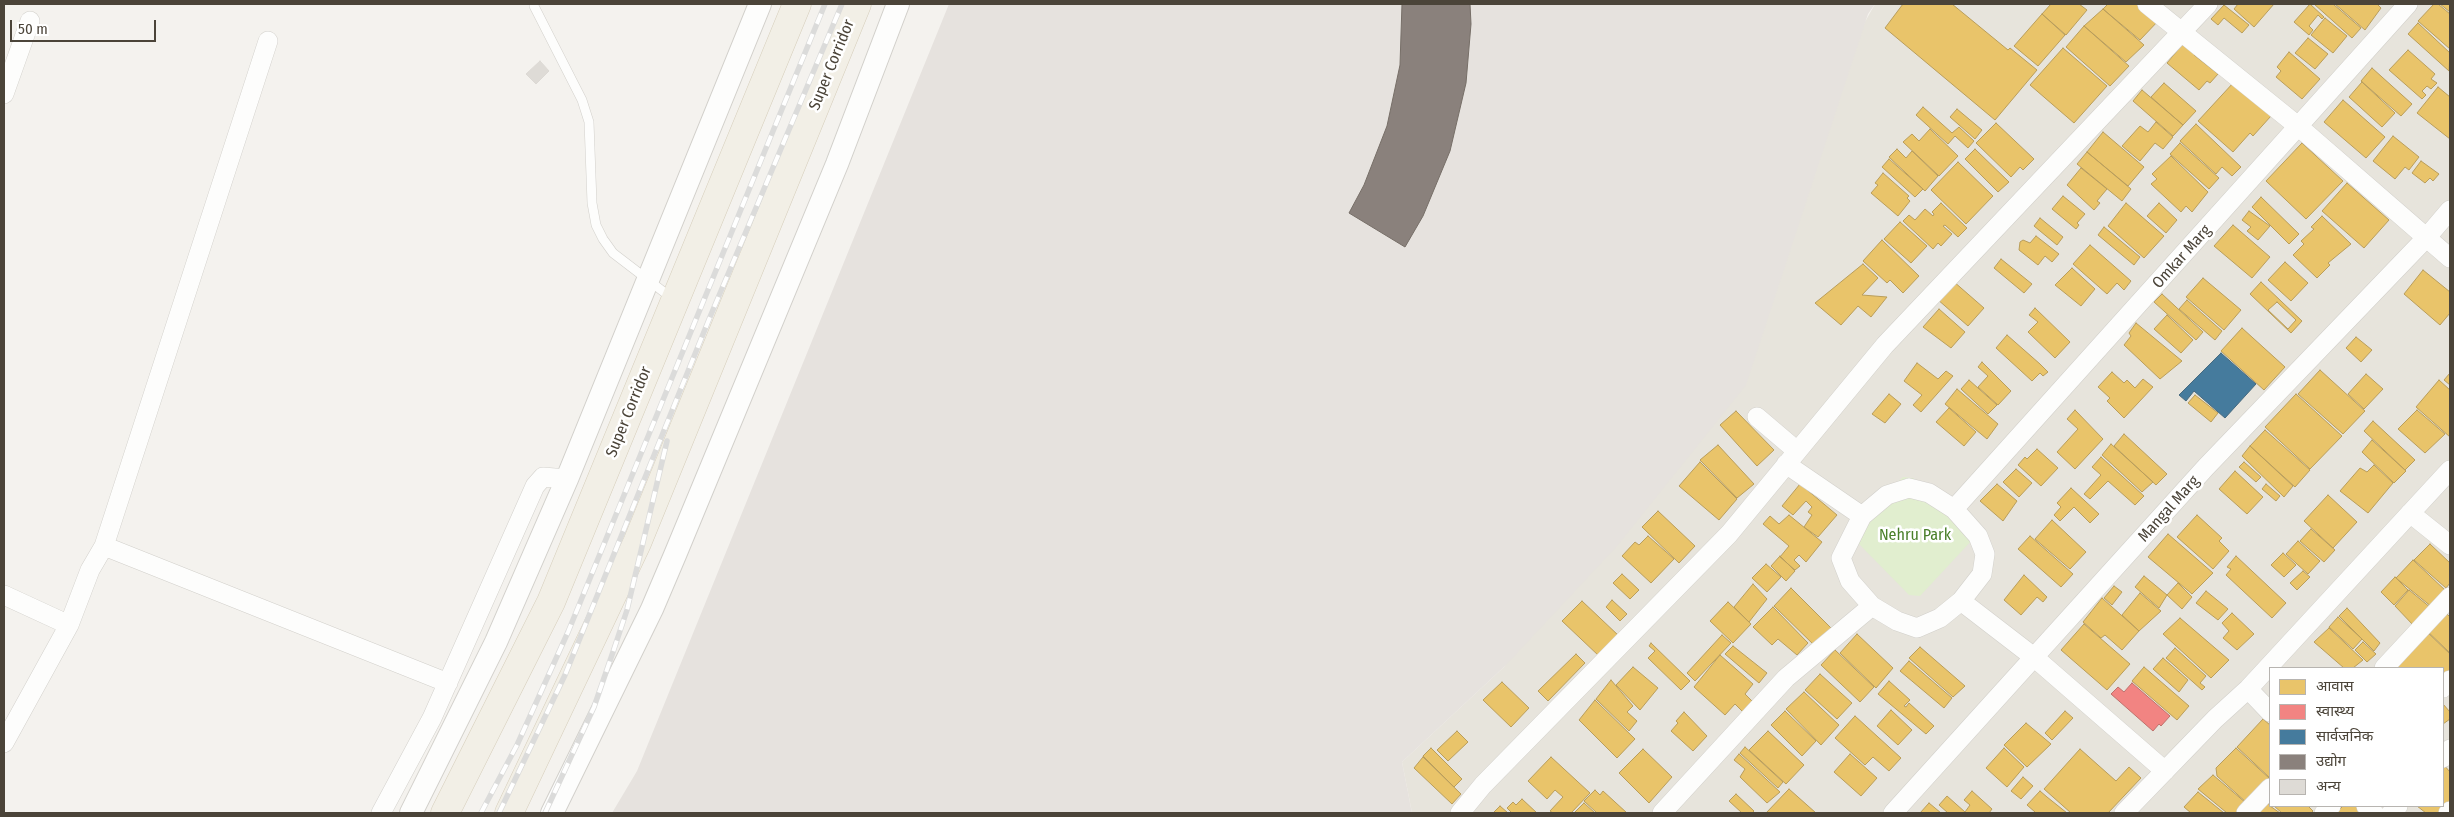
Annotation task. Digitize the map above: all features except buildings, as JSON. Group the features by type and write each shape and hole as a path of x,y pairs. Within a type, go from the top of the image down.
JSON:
{"main road":[{"name":"Super Corridor","path":"445,813 551,602 797,4"},
{"name":"Super Corridor","path":"509,813 637,543 857,4"}],"street":[{"path":"410,813 496,642 567,479 760,4"},
{"path":"552,813 652,610 833,173 898,4"},
{"path":"2147,4 2299,127 2450,258"},
{"path":"1460,813 1483,785 1729,534 1884,345 2208,4"},
{"name":"Omkar Marg","path":"1954,509 2408,4"},
{"path":"4,94 30,21"},
{"path":"4,743 69,625 90,570 104,546 268,41"},
{"name":"Mangal Marg","path":"1893,813 2206,468 2427,238 2450,210"},
{"path":"1757,417 1791,458 1862,516"},
{"path":"2124,813 2215,719 2248,689 2450,470"},
{"path":"381,813 448,683 535,486 543,477 567,479"},
{"path":"1909,488 1929,493 1954,509 1978,536 1985,554 1982,574 1961,601 1940,618 1917,628 1898,621 1872,606 1850,581 1841,558 1862,516 1888,495 1909,488"},
{"path":"2410,513 2450,545"},
{"path":"104,546 448,683"},
{"path":"4,595 69,625"},
{"path":"2385,667 2450,597"},
{"path":"1961,601 2034,658 2165,772"},
{"path":"1662,813 1786,678 1872,606"},
{"path":"2248,689 2269,711"},
{"path":"2246,813 2269,789"}],"lane":[{"path":"534,6 582,100 589,122 592,203 596,225 613,253 675,301"}],"shaded area":[{"path":"949,4 1875,4 1868,14 1746,385 1617,546 1504,667 1402,762 1412,813 612,813 637,771"},
{"path":"1875,4 2450,4 2450,813 1412,813 1402,762 1504,667"}],"green space":[{"name":"Nehru Park","path":"1903,477 1913,478 1974,524 1974,538 1920,596 1909,595 1859,544 1857,523"}],"railway":[{"path":"481,813 517,745 568,632 825,4"},
{"path":"499,813 565,675 710,317 842,4"},
{"path":"545,813 594,707 627,610 667,441"}]}
